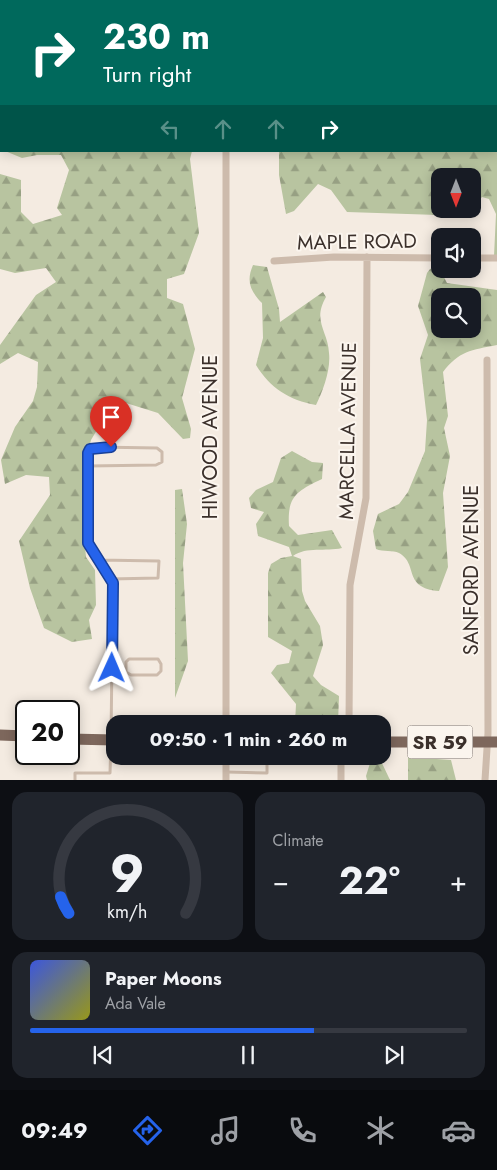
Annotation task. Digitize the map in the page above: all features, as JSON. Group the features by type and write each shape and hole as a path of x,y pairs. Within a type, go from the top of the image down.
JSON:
{"main road":[{"path":"0,735 15,736"},
{"path":"80,739 106,740"},
{"name":"SR 59","path":"391,742 492,742"}],"street":[{"name":"HIWOOD AVENUE","path":"226,152 226,715"},
{"name":"MAPLE ROAD","path":"274,261 367,257 431,258"},
{"name":"MARCELLA AVENUE","path":"349,715 350,585 366,498 367,257"},
{"path":"481,258 497,258"},
{"name":"SANFORD AVENUE","path":"485,780 492,742 487,360"},
{"path":"341,780 342,765"}],"lane":[{"path":"88,466 156,465 162,462 162,452 158,448 96,447 90,449 88,453 88,466 88,543 113,583 113,715"},
{"path":"99,560 159,561 158,578 110,579"},
{"path":"129,659 158,659 161,664 161,671 157,675 127,674 126,668 126,662 129,659"},
{"path":"112,668 126,668"},
{"path":"74,780 75,773 110,773 111,765"},
{"path":"226,776 267,773 267,765"}],"green space":[{"path":"7,152 192,152 190,159 199,233 184,274 167,279 167,298 183,304 195,349 182,398 191,429 190,438 183,439 158,413 126,403 110,408 91,440 85,464 82,514 86,557 95,570 96,605 89,620 92,639 72,642 44,628 30,588 19,541 50,495 49,477 26,475 5,484 1,460 15,427 33,401 37,387 38,362 18,353 0,364 0,345 36,295 56,282 46,268 15,273 0,269 0,174 21,180 21,212 33,224 62,215 57,208 69,170 61,155 37,155 22,158"},
{"path":"279,152 497,152 497,256 494,256 496,214 489,199 481,198 481,168 431,168 431,215 347,212 331,190 318,184 294,211 286,214 279,175"},
{"path":"253,265 267,267 279,309 280,322 323,292 326,297 320,313 328,345 329,366 324,387 316,405 297,400 281,392 267,380 256,365 263,338 262,303 250,286"},
{"path":"431,269 431,278 444,278 447,283 497,290 497,345 466,352 443,372 448,416 444,428 450,456 443,493 448,567 439,591 427,589 415,581 408,563 399,553 376,549 373,531 378,514 399,504 408,492 425,451 427,420 420,359 428,335 418,306 427,273"},
{"path":"292,451 312,462 323,463 322,479 300,491 292,501 289,526 298,535 332,530 342,548 310,550 293,556 301,559 302,591 305,601 320,626 323,645 313,676 321,685 339,696 338,715 295,715 296,704 271,673 277,665 289,663 292,651 268,637 268,573 271,564 281,558 292,556 289,547 258,536 256,524 264,512 251,508 249,498 256,490 273,482 281,458"},
{"path":"182,489 187,524 183,563 188,661 175,698 175,490"},
{"path":"408,757 451,760 456,780 408,780"},
{"path":"369,765 383,765 390,780 367,780 366,776"}],"route":[{"path":"111,447 96,447 90,449 88,453 88,543 113,583 112,668"}]}
